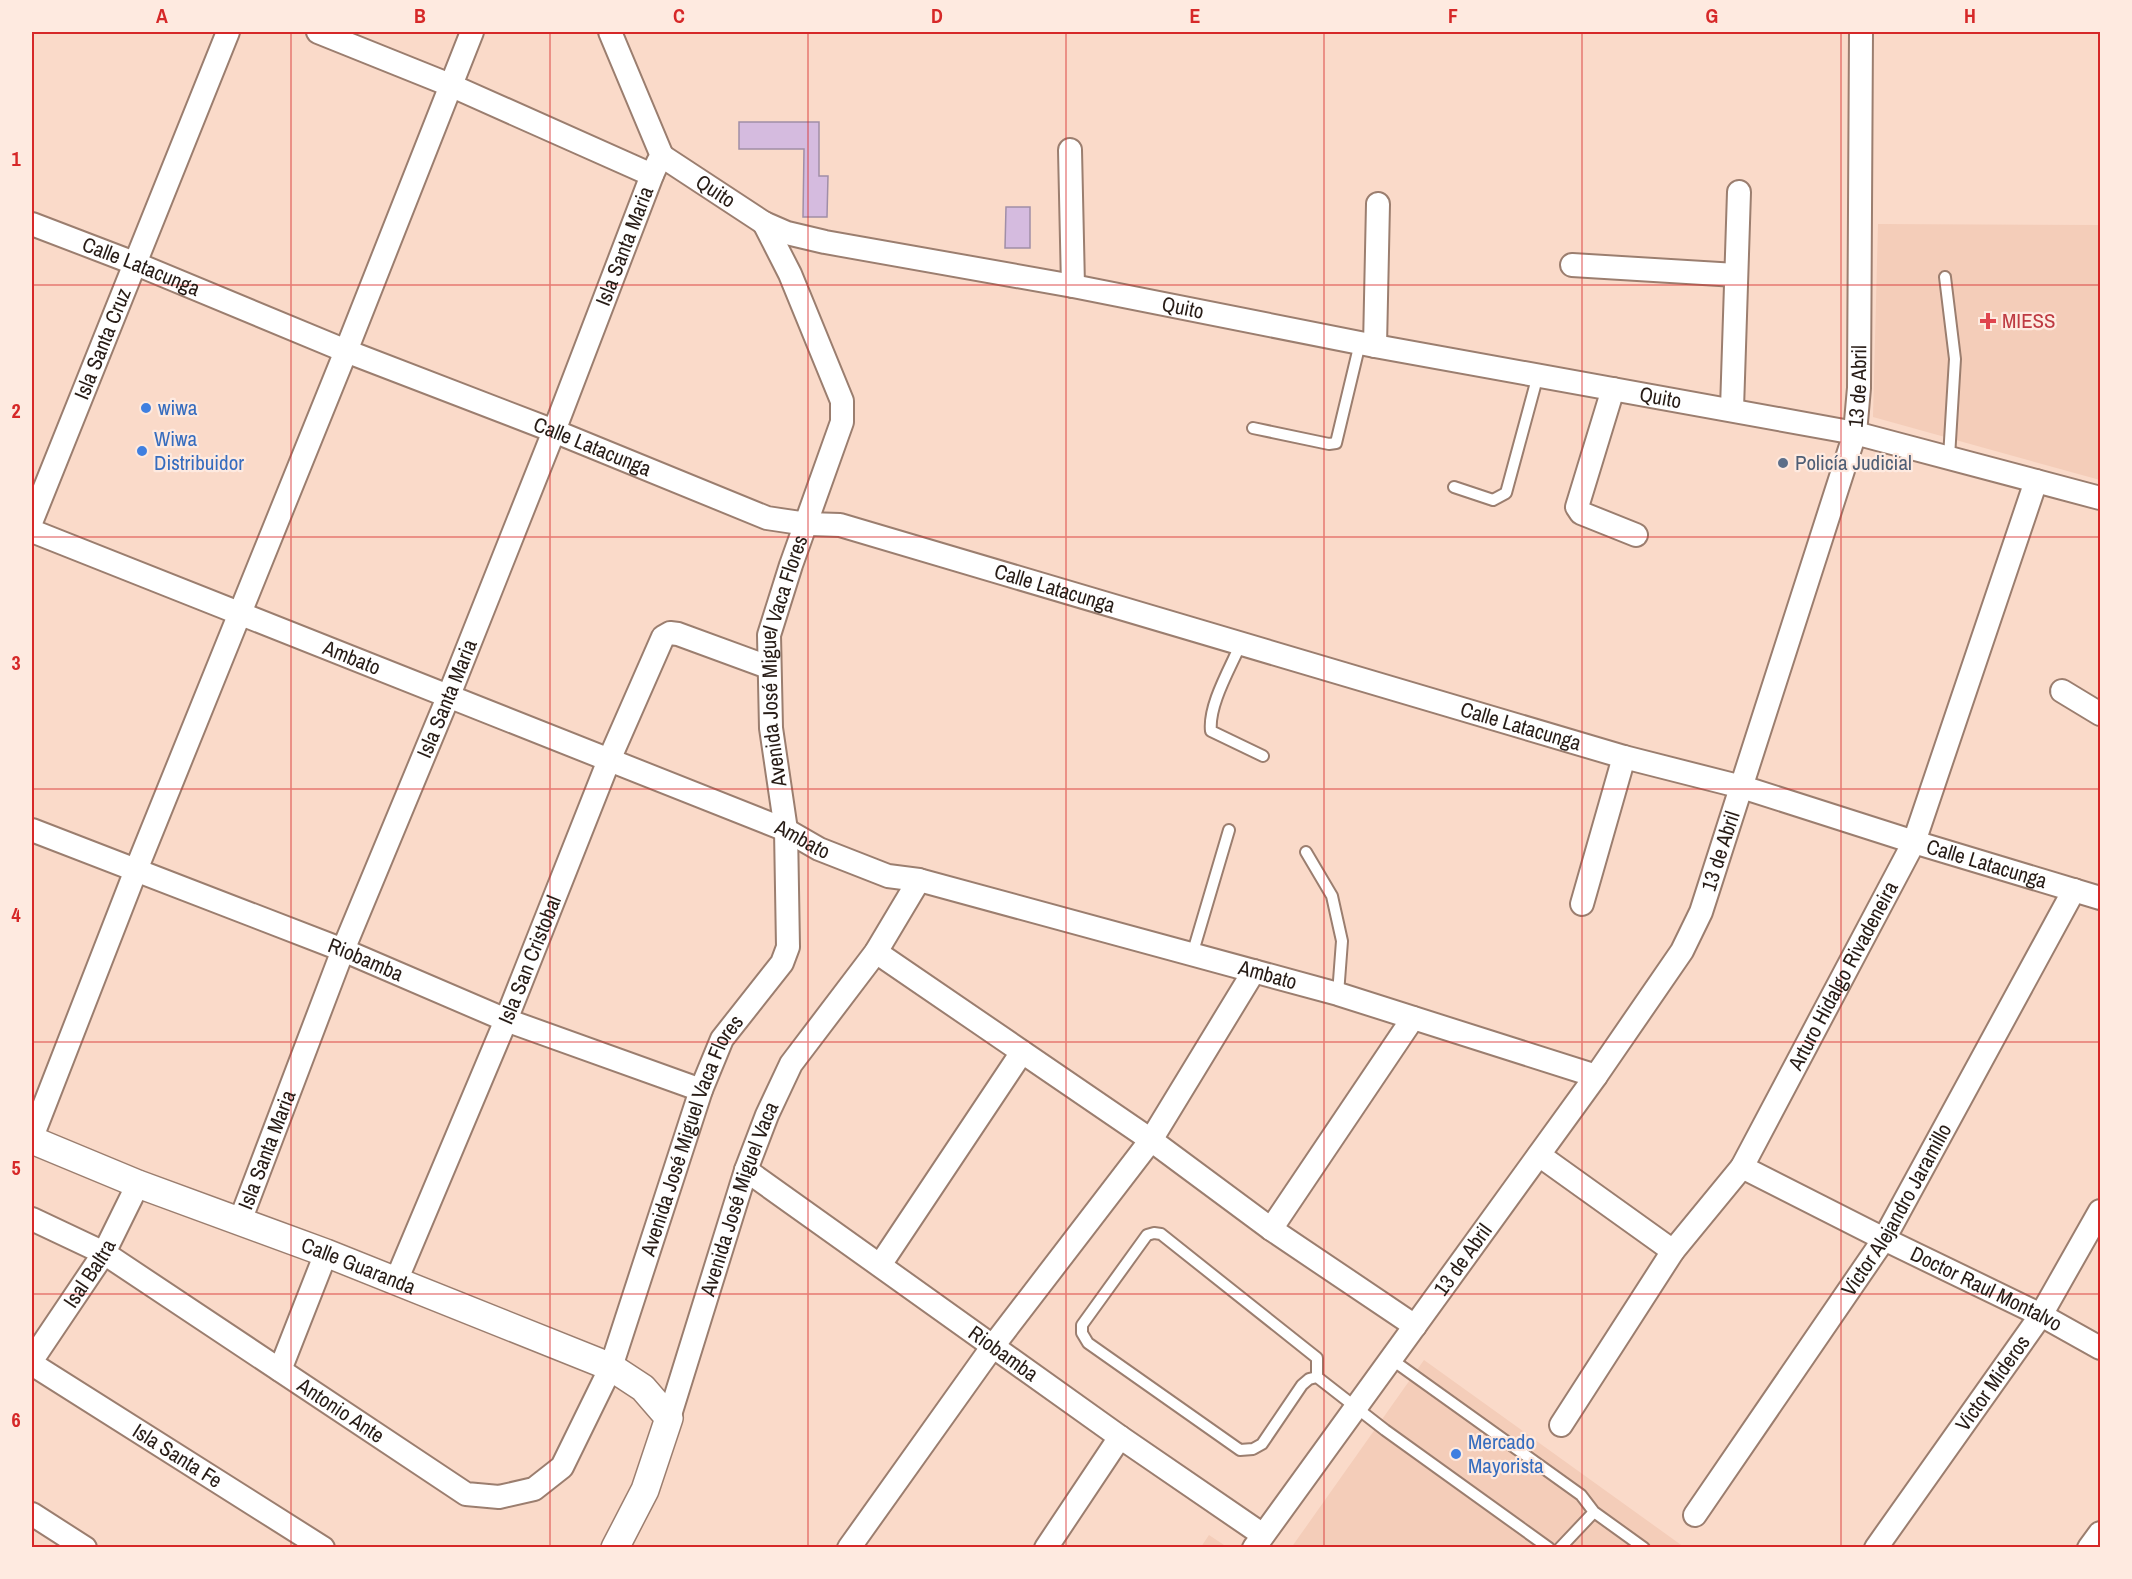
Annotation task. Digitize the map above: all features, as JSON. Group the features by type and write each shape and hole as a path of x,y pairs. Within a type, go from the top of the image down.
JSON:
{"street":[{"name":"Isla Santa Cruz","path":"32,520 228,32"},
{"name":"Quito","path":"318,32 657,165 764,224 787,233 1368,344 1855,433 1949,456 2100,498"},
{"path":"32,1138 136,870 472,32"},
{"path":"610,32 657,165"},
{"name":"13 de Abril","path":"1259,1541 1596,1076 1682,951 1701,912 1855,433 1859,388 1861,32"},
{"path":"1070,150 1072,286"},
{"name":"Isla Santa Maria","path":"240,1221 343,950 449,695 657,165"},
{"path":"1732,409 1739,192"},
{"path":"1368,344 1378,204"},
{"name":"Calle Latacunga","path":"32,224 767,518 807,524 840,525 1624,757 1742,787 2100,898"},
{"name":"Avenida José Miguel Vaca Flores","path":"610,1367 701,1090 722,1039 782,963 788,947 786,830 771,728 769,635 791,565 842,422 842,401 790,274 764,224"},
{"path":"1572,266 1736,275"},
{"path":"1613,389 1577,507 1581,513 1636,535"},
{"name":"Arturo Hidalgo Rivadeneira","path":"1562,1425 1673,1251 1742,1167 1914,842 2036,481"},
{"name":"Ambato","path":"32,531 786,830 819,849 888,876 919,880 1338,994 1596,1076"},
{"name":"Isla San Cristobal","path":"396,1281 506,1020 609,760 663,637 670,633 678,634 768,668"},
{"path":"2062,691 2100,714"},
{"path":"1582,904 1624,757"},
{"name":"Riobamba","path":"32,830 343,950 506,1020 701,1090"},
{"name":"Avenida José Miguel Vaca","path":"615,1548 645,1490 746,1170 767,1114 791,1064 876,952 919,880"},
{"name":"Victor Alejandro Jaramillo","path":"1695,1515 1884,1239 2074,890"},
{"path":"876,952 1151,1140 1270,1229 1415,1326"},
{"path":"849,1548 993,1346 1151,1140 1254,971"},
{"path":"1270,1229 1413,1018"},
{"path":"880,1265 1022,1052"},
{"name":"Calle Guaranda","path":"32,1138 138,1184 326,1253 610,1367 643,1388 669,1418"},
{"path":"1539,1155 1673,1251"},
{"name":"Doctor Raul Montalvo","path":"1742,1167 2041,1315 2100,1348"},
{"name":"Riobamba","path":"746,1170 1120,1437 1259,1541"},
{"name":"Isal Baltra","path":"32,1362 104,1253 138,1184"},
{"name":"Victor Mideros","path":"1876,1548 2041,1315 2100,1211"},
{"name":"Antonio Ante","path":"32,1219 104,1253 466,1494 499,1497 534,1490 562,1467 610,1367"},
{"path":"280,1370 326,1253"},
{"name":"Isla Santa Fe","path":"32,1362 323,1548"},
{"path":"1046,1548 1120,1437"},
{"path":"32,1514 85,1548"},
{"path":"2090,1548 2100,1533"}],"lane":[{"path":"1946,277 1955,359 1949,456"},
{"path":"1253,428 1329,444 1336,442 1368,344"},
{"path":"1454,487 1493,500 1506,493 1538,375"},
{"path":"1241,643 1217,698 1210,722 1211,731 1263,756"},
{"path":"1192,955 1229,831"},
{"path":"1306,852 1332,896 1340,930 1342,941 1338,994"},
{"path":"1161,1234 1317,1358 1317,1377 1309,1379 1302,1385 1262,1444 1253,1449 1240,1450 1088,1343 1082,1333 1082,1324 1147,1235 1161,1234"},
{"path":"1391,1359 1581,1495 1594,1512 1644,1548"},
{"path":"1317,1377 1356,1408 1549,1548"},
{"path":"1560,1548 1594,1512"}],"shaded area":[{"name":"MIESS","path":"1878,224 2100,225 2100,480 1873,417"},
{"name":"Mercado Mayorista","path":"1424,1360 1684,1547 1291,1548"},
{"path":"1209,1535 1227,1547 1201,1547"}],"building":[{"path":"739,122 819,122 819,176 828,176 827,217 803,217 804,149 739,149"},
{"path":"1006,207 1030,207 1030,248 1005,248"}],"place":[{"name":"MIESS","path":"1988,321"},
{"name":"wiwa","path":"146,408"},
{"name":"Wiwa Distribuidor","path":"142,451"},
{"name":"Policía Judicial","path":"1783,463"},
{"name":"Mercado Mayorista","path":"1456,1454"}]}
